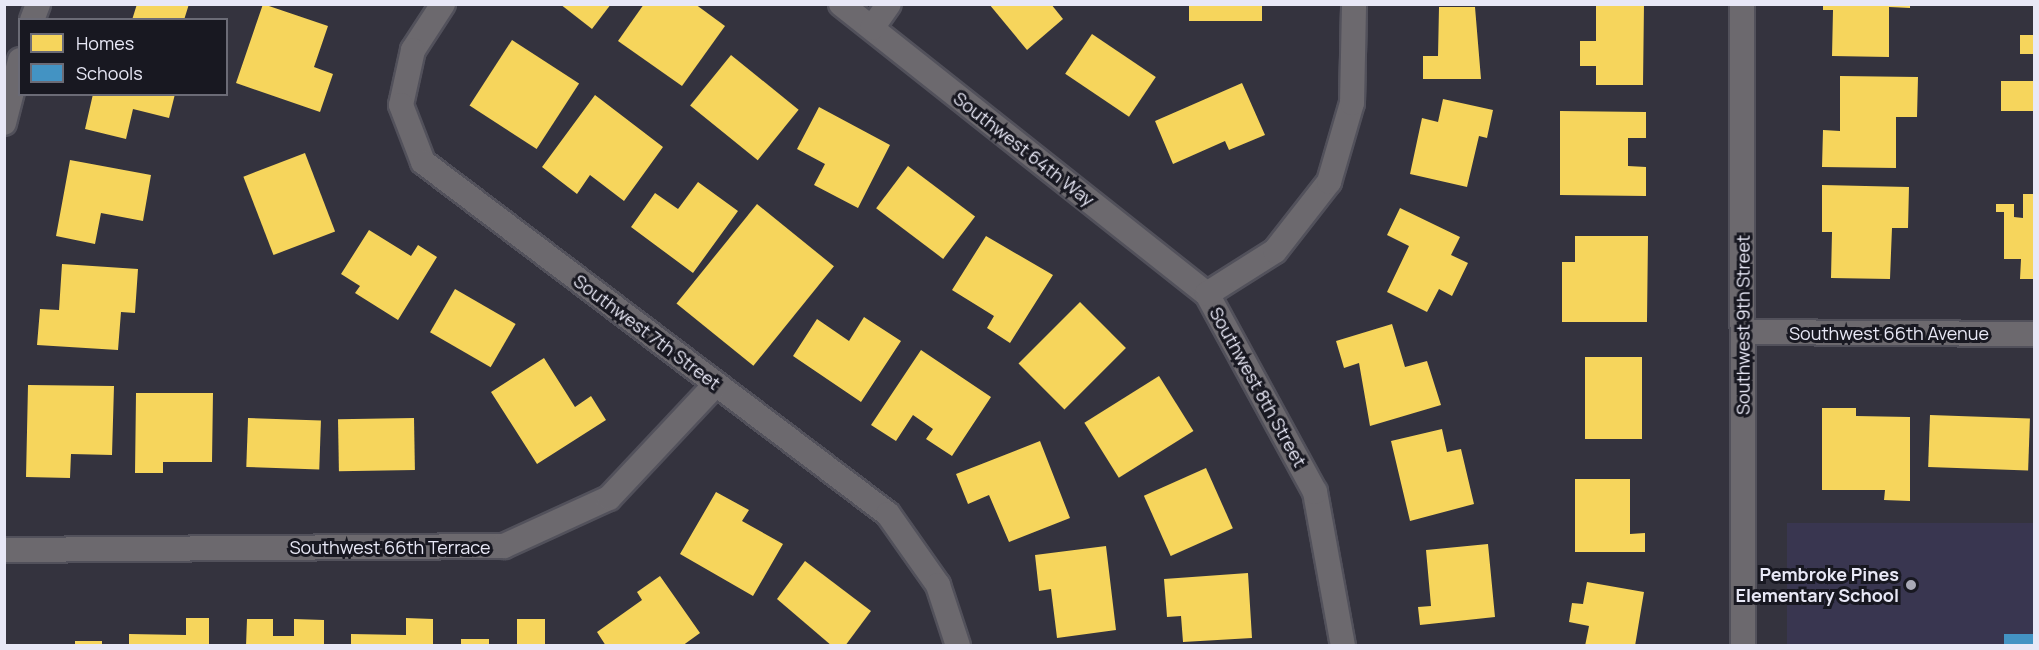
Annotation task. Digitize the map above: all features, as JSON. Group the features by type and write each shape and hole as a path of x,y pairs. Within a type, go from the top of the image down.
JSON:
{"street":[{"name":"Southwest 7th Street","path":"443,4 413,50 401,105 423,162 888,514 938,585 958,645"},
{"name":"Southwest 64th Way","path":"841,4 1207,294"},
{"path":"872,28 889,4"},
{"name":"Southwest 8th Street","path":"1343,645 1315,492 1207,294 1275,251 1329,182 1353,103 1354,4"},
{"name":"Southwest 9th Street","path":"1742,4 1743,645"},
{"path":"4,123 18,68"},
{"name":"Southwest 66th Avenue","path":"1743,332 2034,334"},
{"name":"Southwest 66th Terrace","path":"4,550 504,546 609,498 716,384"}],"shaded area":[{"name":"Pembroke Pines Elementary School","path":"1787,523 2034,523 2034,646 1787,646"}],"building: Homes":[{"path":"137,4 189,4 185,18 133,18"},
{"path":"263,4 328,26 314,67 333,74 320,112 236,83"},
{"path":"560,4 611,4 592,29"},
{"path":"644,4 695,4 725,26 682,86 618,41"},
{"path":"989,4 1051,4 1063,19 1027,50"},
{"path":"1189,4 1262,4 1262,21 1189,21"},
{"path":"1596,4 1644,4 1643,85 1596,85 1596,66 1580,66 1580,41 1596,41"},
{"path":"1823,4 1910,4 1910,8 1889,7 1889,57 1832,56 1833,10 1823,10"},
{"path":"1439,7 1475,7 1481,79 1423,79 1423,56 1438,56"},
{"path":"1092,34 1156,77 1129,117 1065,74"},
{"path":"2020,35 2034,35 2034,54 2020,54"},
{"path":"512,40 579,84 537,149 470,105"},
{"path":"731,55 799,110 758,160 690,106"},
{"path":"1840,76 1918,77 1917,117 1896,117 1896,168 1822,167 1823,130 1840,131"},
{"path":"2001,81 2034,81 2034,111 2001,111"},
{"path":"1242,83 1265,135 1229,150 1225,141 1173,164 1155,121"},
{"path":"595,95 663,147 624,201 590,175 577,194 542,167"},
{"path":"93,96 174,96 169,118 133,109 126,139 85,129"},
{"path":"1443,99 1493,110 1487,138 1479,136 1467,187 1410,174 1422,118 1438,122"},
{"path":"819,107 890,145 858,208 814,185 825,164 797,149"},
{"path":"1560,111 1646,112 1646,138 1628,138 1628,166 1646,167 1646,196 1560,195"},
{"path":"305,153 335,231 273,255 243,177"},
{"path":"70,160 151,175 143,221 101,213 95,244 56,236"},
{"path":"908,166 975,217 943,259 876,208"},
{"path":"698,182 738,211 693,273 631,227 655,193 678,209"},
{"path":"1822,185 1909,187 1908,228 1892,228 1890,279 1831,278 1832,232 1822,232"},
{"path":"2023,194 2034,194 2034,279 2020,279 2021,259 2004,259 2004,212 1996,212 1996,204 2014,204 2014,217 2023,218"},
{"path":"757,204 834,266 753,366 676,303"},
{"path":"1400,208 1460,237 1451,255 1468,263 1452,296 1439,289 1427,312 1387,292 1409,246 1387,235"},
{"path":"369,230 411,256 418,245 437,257 398,320 355,293 360,286 341,274"},
{"path":"986,236 1053,275 1010,343 987,328 994,316 952,290"},
{"path":"1575,236 1648,236 1647,322 1562,322 1562,262 1575,262"},
{"path":"62,264 138,269 135,313 121,312 118,350 37,345 40,309 59,310"},
{"path":"455,289 516,324 491,367 430,332"},
{"path":"1080,302 1126,348 1064,409 1018,364"},
{"path":"864,317 901,341 861,402 793,356 817,319 849,341"},
{"path":"1392,324 1405,367 1427,361 1441,405 1370,426 1359,363 1344,368 1336,341"},
{"path":"921,350 991,397 952,456 926,439 933,429 913,415 896,441 871,425"},
{"path":"1585,357 1642,357 1642,439 1585,439"},
{"path":"544,358 575,407 591,396 606,420 537,464 491,392"},
{"path":"1159,376 1193,431 1119,478 1084,423"},
{"path":"28,385 114,386 112,455 71,454 70,478 26,477"},
{"path":"136,393 213,393 212,462 163,462 163,473 135,473"},
{"path":"1822,408 1856,408 1856,416 1910,417 1910,501 1884,500 1885,490 1822,490"},
{"path":"1930,415 2030,418 2028,470 1928,467"},
{"path":"248,418 321,421 319,470 246,467"},
{"path":"414,418 415,470 339,471 338,419"},
{"path":"1442,429 1447,452 1461,449 1474,504 1410,521 1391,441"},
{"path":"1040,441 1070,518 1009,542 989,495 968,504 956,474"},
{"path":"1206,468 1233,528 1171,556 1144,496"},
{"path":"1575,479 1630,479 1630,534 1645,533 1645,552 1575,552"},
{"path":"716,492 749,510 742,521 783,544 753,596 680,554"},
{"path":"1488,544 1495,617 1420,625 1418,607 1431,606 1426,550"},
{"path":"1106,546 1116,630 1057,638 1051,589 1039,591 1035,555"},
{"path":"805,561 871,611 845,646 832,646 777,599"},
{"path":"1248,573 1252,638 1183,642 1181,616 1167,617 1164,579"},
{"path":"660,576 700,633 682,646 606,646 597,632 642,600 637,592"},
{"path":"1587,582 1644,592 1635,646 1585,646 1589,626 1569,622 1572,603 1583,604"},
{"path":"186,618 209,618 209,646 129,646 129,634 186,635"},
{"path":"406,618 433,619 433,646 351,646 351,634 406,635"},
{"path":"247,619 273,619 273,636 294,636 294,619 324,620 324,646 246,646"},
{"path":"517,619 545,619 545,646 517,646"},
{"path":"461,639 489,639 489,646 461,646"},
{"path":"75,641 102,641 102,646 75,646"}],"building: Schools":[{"path":"2004,634 2034,634 2034,646 2004,646"}],"place":[{"name":"Pembroke Pines Elementary School","path":"1911,585"}]}
